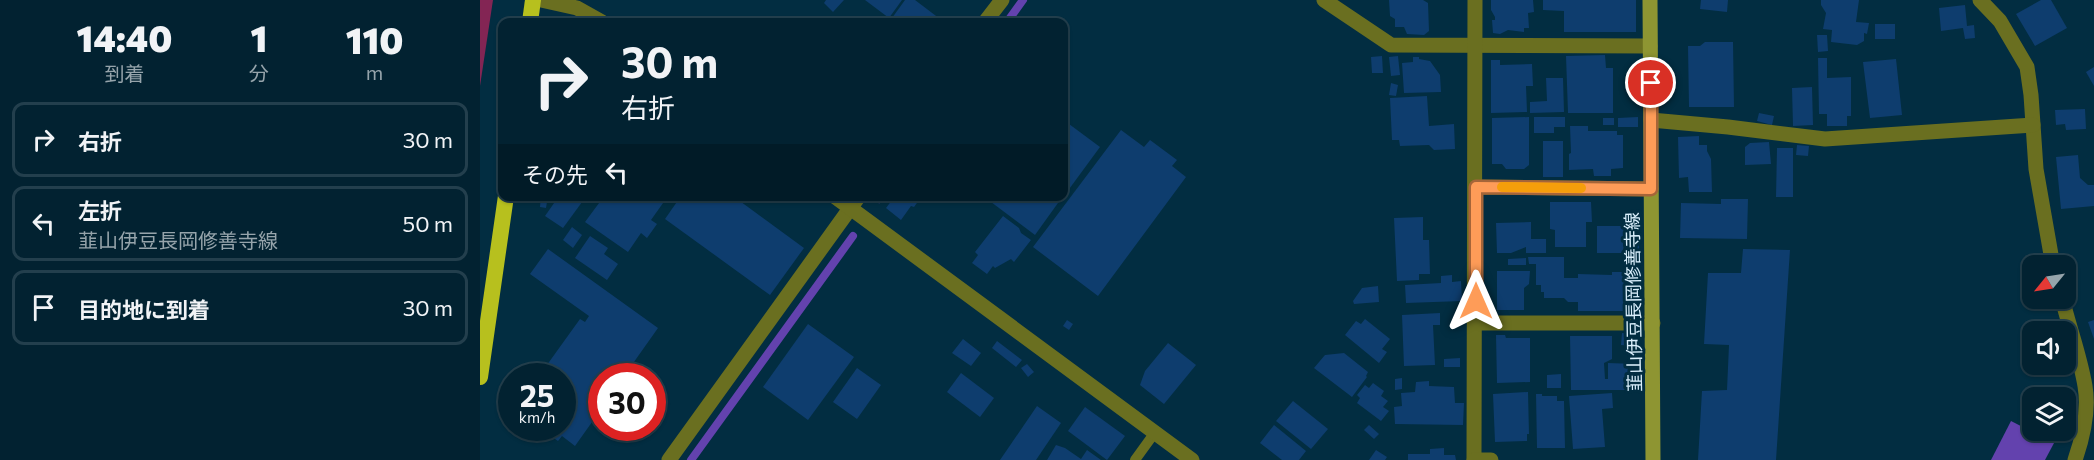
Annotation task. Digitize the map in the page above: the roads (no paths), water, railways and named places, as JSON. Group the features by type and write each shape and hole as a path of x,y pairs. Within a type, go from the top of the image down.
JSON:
{"highway":[{"path":"531,18 533,0"},
{"path":"480,377 505,201"}],"main road":[{"name":"韮山伊豆長岡修善寺線","path":"1650,0 1653,460"}],"street":[{"path":"541,0 577,8 595,18"},
{"path":"989,18 1002,0"},
{"path":"1324,0 1391,45 1650,46"},
{"path":"1475,0 1474,460 1491,460"},
{"path":"1980,0 2000,21 2027,66 2036,170 2051,255"},
{"path":"1651,120 1824,139 2033,125"},
{"path":"1476,187 1651,189"},
{"path":"669,460 854,202 1192,460"},
{"path":"2065,309 2085,386 2086,405 2083,432 2075,460"},
{"path":"1476,323 1653,322"}],"lane":[{"path":"1135,460 1156,431"}],"waterway":[{"path":"1010,18 1023,0"},
{"path":"691,460 853,236"}]}
